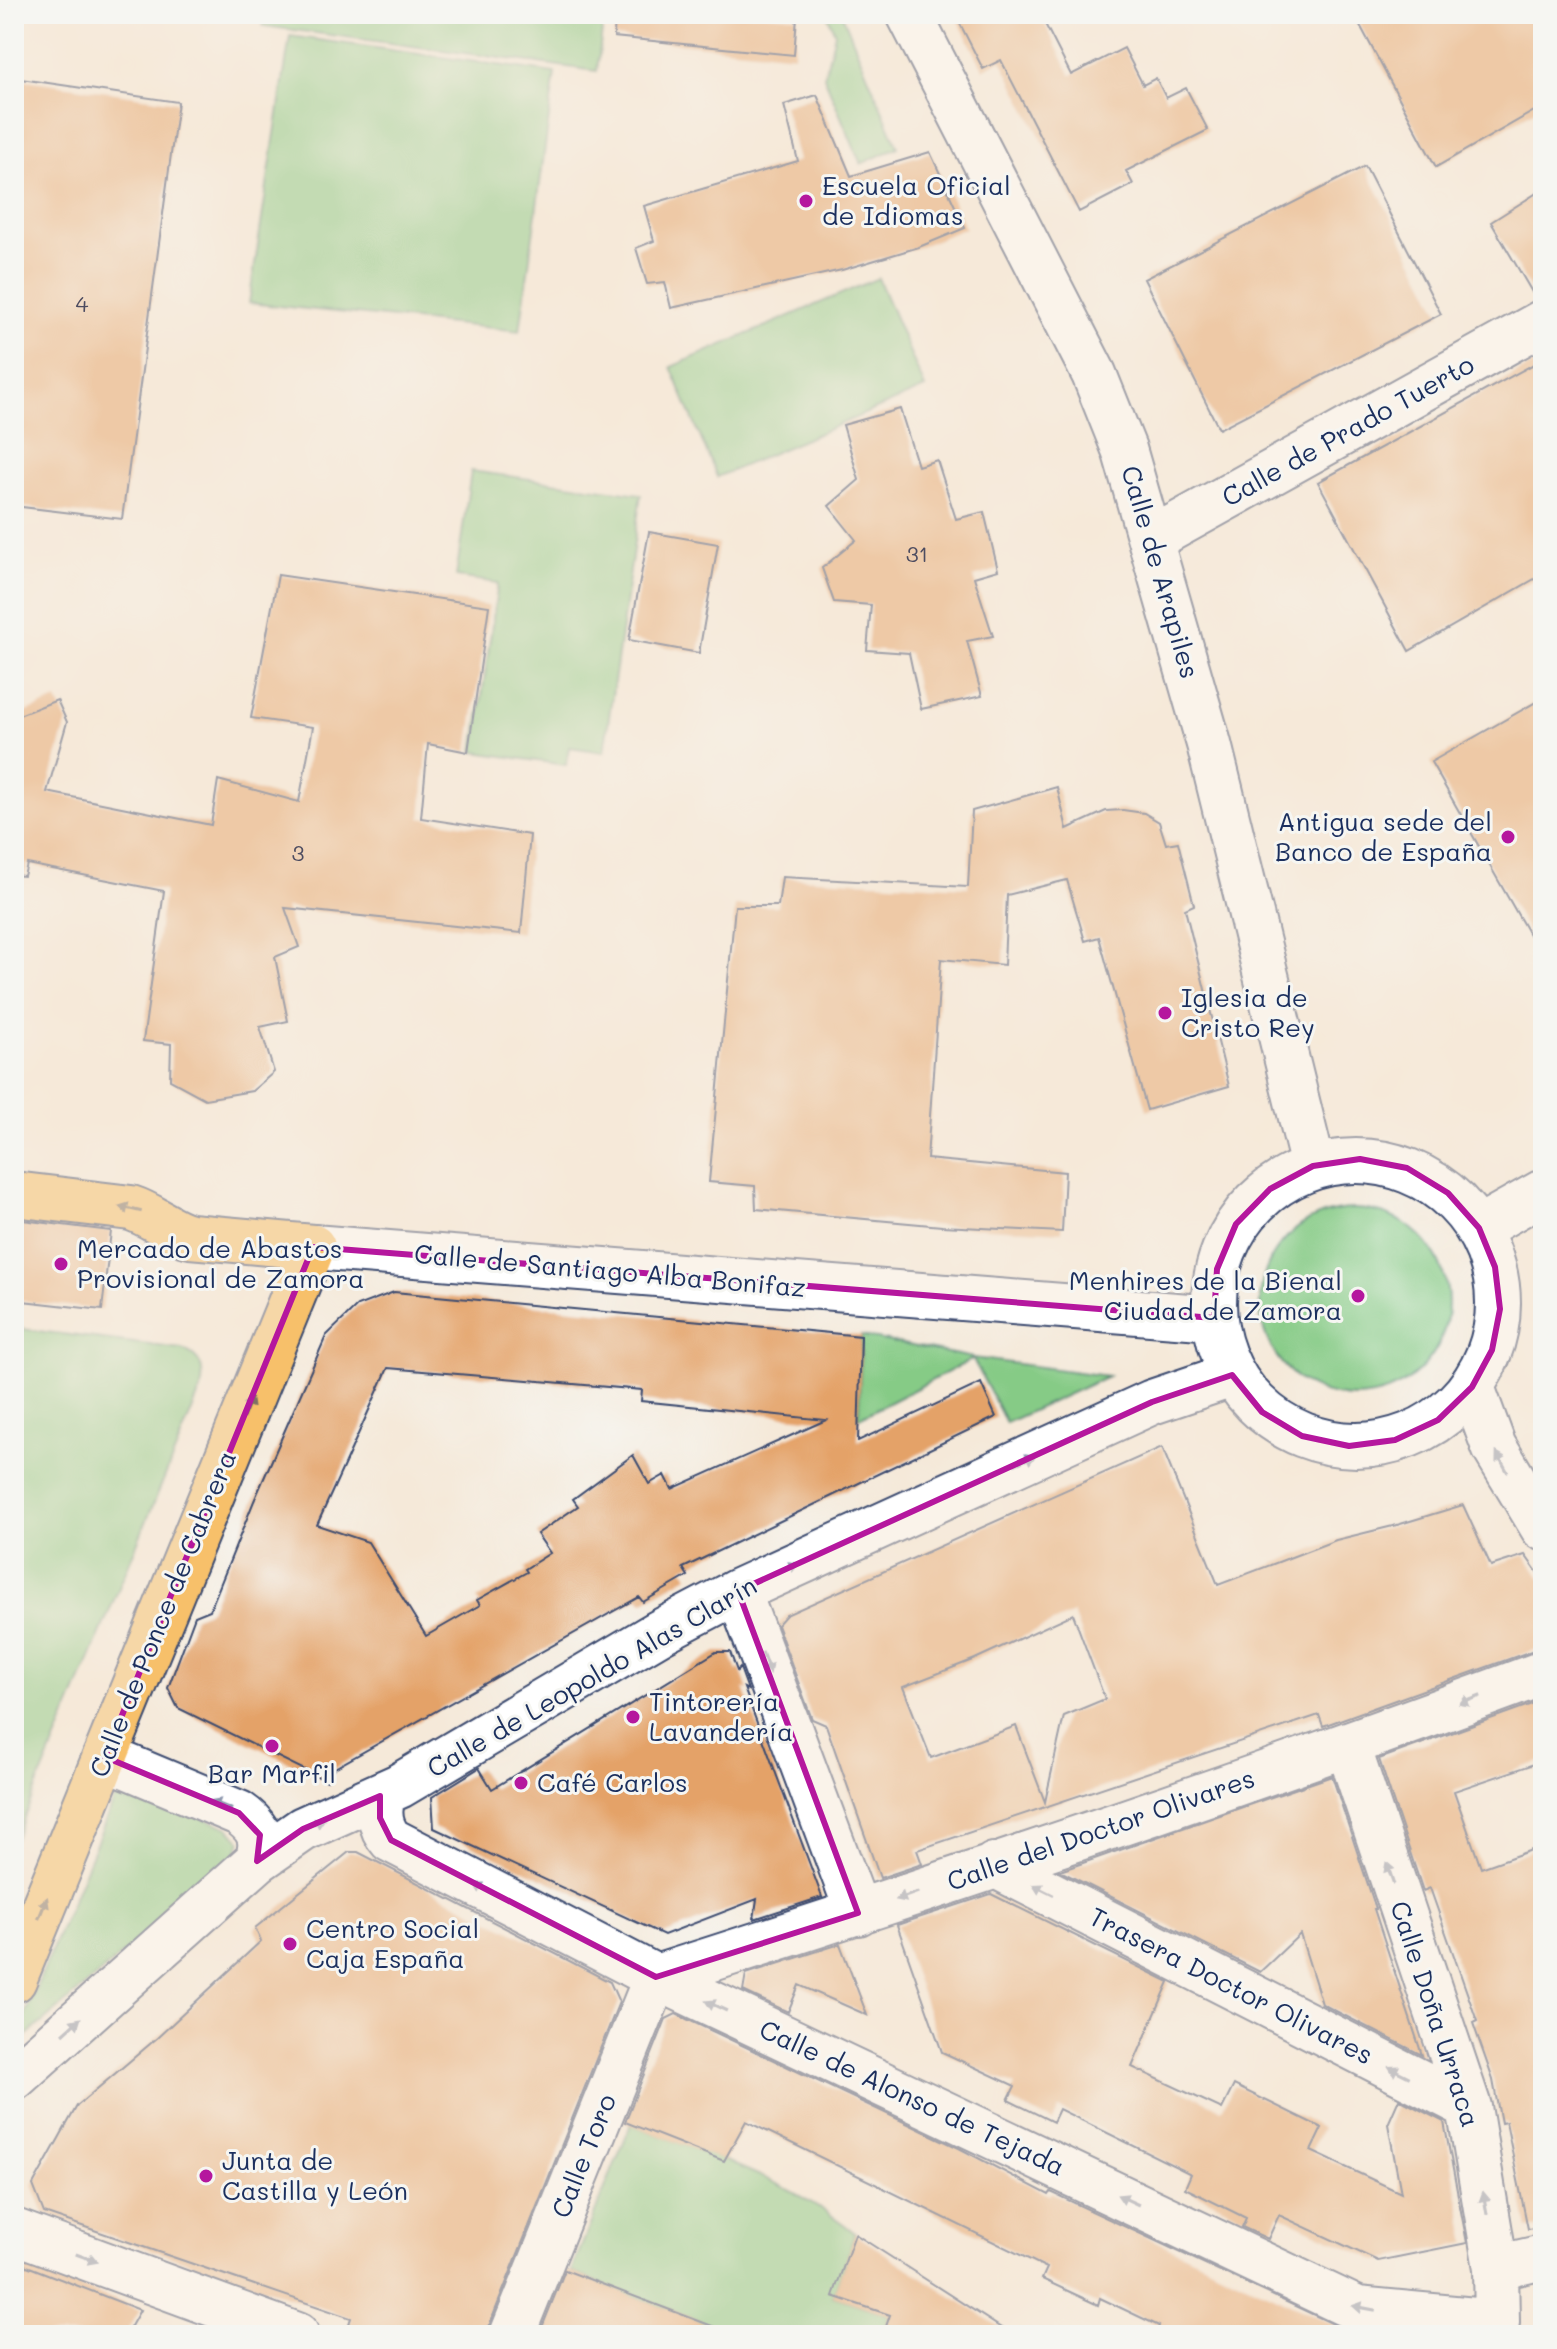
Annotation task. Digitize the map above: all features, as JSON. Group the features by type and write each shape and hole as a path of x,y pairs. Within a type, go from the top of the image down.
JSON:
{"main road":[{"name":"Calle de Santiago Alba Bonifaz","path":"14,1194 131,1208 180,1234 190,1236 313,1247"},
{"name":"Calle de Ponce de Cabrera","path":"14,1980 313,1247"}],"street":[{"name":"Calle de Arapiles","path":"909,14 1094,374 1124,449 1209,744 1313,1166"},
{"name":"Calle de Prado Tuerto","path":"1152,539 1543,322"},
{"path":"1360,1159 1407,1168 1448,1193 1479,1228 1495,1267 1500,1309 1492,1350 1472,1387 1438,1420 1395,1440 1349,1446 1302,1436 1262,1412 1232,1375 1220,1347 1214,1318 1217,1269 1236,1224 1270,1189 1313,1166 1360,1159"},
{"path":"1479,1228 1543,1192"},
{"name":"Calle de Santiago Alba Bonifaz","path":"313,1247 1214,1318"},
{"name":"Calle de Leopoldo Alas Clarín","path":"14,2078 257,1861 303,1829 384,1793 660,1632 738,1591 1152,1402 1232,1375"},
{"path":"1472,1387 1494,1447 1543,1528"},
{"path":"738,1591 858,1913"},
{"name":"Calle del Doctor Olivares","path":"656,1977 858,1913 1348,1746 1543,1673"},
{"name":"Calle Doña Urraca","path":"1348,1746 1469,2107 1496,2268 1494,2329"},
{"path":"105,1757 239,1813 255,1825 260,1835 257,1861"},
{"name":"Calle de Alonso de Tejada","path":"384,1793 380,1818 391,1840 656,1977 1357,2309 1494,2329"},
{"name":"Trasera Doctor Olivares","path":"994,1865 1469,2107"},
{"name":"Calle Toro","path":"512,2335 656,1977"},
{"path":"14,2231 297,2335"},
{"path":"1496,2268 1543,2257"}],"highlighted area":[{"path":"1360,1159 1407,1168 1448,1193 1479,1228 1495,1267 1500,1309 1492,1350 1472,1387 1438,1420 1395,1440 1349,1446 1302,1436 1262,1412 1232,1375 1152,1402 738,1591 858,1913 656,1977 391,1840 380,1818 380,1796 303,1829 257,1861 260,1835 239,1813 105,1757 313,1247 1214,1318 1217,1269 1236,1224 1270,1189 1313,1166"}],"green space":[{"path":"265,14 604,14 597,71 263,26"},
{"path":"827,14 842,14 898,147 861,164 824,77 835,33"},
{"path":"290,36 555,73 520,331 249,303"},
{"path":"878,278 925,388 717,477 671,367"},
{"path":"471,471 641,494 604,752 569,747 566,765 474,752 498,583 456,577"},
{"path":"1354,1209 1372,1210 1390,1216 1421,1236 1441,1267 1447,1285 1447,1321 1441,1339 1421,1370 1390,1390 1372,1396 1354,1397 1336,1396 1318,1390 1287,1370 1267,1339 1261,1321 1260,1303 1261,1285 1267,1267 1287,1236 1318,1216 1336,1210"},
{"path":"14,1328 182,1349 198,1360 203,1375 201,1389 14,1842"},
{"path":"861,1336 973,1358 1108,1376 1006,1423 973,1359 859,1418"},
{"path":"133,1790 229,1828 241,1841 233,1861 20,2041 16,2036 114,1800 119,1794"},
{"path":"631,2124 776,2183 830,2214 855,2233 833,2296 890,2315 883,2335 735,2335 571,2272"}],"building":[{"path":"615,14 762,14 797,17 794,55 614,37"},
{"path":"955,14 1040,14 1071,75 1124,48 1143,85 1156,78 1166,98 1186,88 1208,130 1126,171 1133,184 1079,212 1001,60 983,69"},
{"path":"1354,14 1543,14 1543,106 1436,167"},
{"path":"14,78 178,102 122,519 14,506"},
{"name":"Escuela Oficial de Idiomas","path":"817,95 851,176 930,152 965,228 919,247 842,270 671,308 665,282 647,284 636,248 654,241 644,206 798,161 784,105"},
{"path":"1365,166 1441,314 1219,429 1144,279"},
{"path":"1543,189 1543,297 1536,299 1491,222"},
{"path":"1543,359 1543,574 1409,651 1318,482"},
{"path":"900,409 918,466 937,460 956,519 984,512 998,570 974,577 993,636 967,641 982,696 921,709 909,653 867,650 871,605 834,602 822,568 856,540 829,506 859,480 843,425"},
{"path":"649,532 718,544 699,653 629,640"},
{"path":"278,575 489,606 468,752 428,744 421,818 530,835 521,933 285,908 299,947 275,957 288,1021 260,1027 274,1072 252,1091 205,1099 170,1080 171,1044 143,1041 164,891 27,864 24,876 14,875 14,717 57,700 67,722 47,792 211,825 218,780 299,802 313,727 251,718"},
{"name":"Antigua sede del Banco de España","path":"1543,698 1543,959 1431,762"},
{"path":"1057,787 1067,829 1106,811 1123,810 1144,813 1159,822 1166,844 1178,842 1194,905 1185,909 1229,1086 1147,1110 1099,937 1085,941 1067,880 1007,895 1004,965 941,959 927,1159 1065,1172 1062,1232 942,1226 756,1209 755,1186 709,1182 735,906 778,906 782,877 968,887 972,811"},
{"name":"Mercado de Abastos Provisional de Zamora","path":"14,1219 111,1231 102,1310 14,1300"},
{"path":"394,1292 861,1336 858,1441 981,1383 996,1417 683,1568 688,1576 643,1602 639,1597 333,1769 327,1781 178,1708 168,1688 195,1616 210,1610 326,1336 357,1306","holes":["388,1368 642,1390 641,1401 826,1420 672,1489 665,1475 649,1484 633,1455 573,1499 578,1506 537,1534 550,1553 525,1569 527,1572 477,1600 480,1605 426,1636 368,1542 317,1525"]},
{"path":"1162,1447 1218,1585 1336,1540 1463,1505 1491,1566 1525,1555 1543,1580 1543,1649 1323,1726 1319,1715 917,1850 922,1864 880,1878 826,1725 812,1719 777,1625 786,1615","holes":["1073,1614 1105,1699 1064,1716 1045,1802 1016,1726 931,1758 903,1687 975,1659"]},
{"path":"716,1652 730,1652 737,1671 740,1668 748,1690 744,1688 822,1897 754,1919 757,1899 664,1935 434,1828 432,1797 479,1768 492,1789"},
{"path":"1543,1700 1543,1761 1454,1791 1481,1868 1543,1846 1543,2227 1528,2229 1506,2122 1501,2123 1493,2080 1473,2023 1477,2021 1430,1888 1423,1891 1379,1759"},
{"path":"1332,1776 1422,2055 1322,2004 1300,1934 1260,1972 1060,1871"},
{"path":"349,1852 358,1852 610,1982 619,2002 488,2335 378,2335 349,2324 351,2318 44,2213 33,2185 77,2106 157,2038 261,1941 255,1928"},
{"path":"991,1894 1169,1982 1132,2067 1222,2109 1234,2085 1322,2128 1311,2151 1401,2193 1388,2124 1399,2099 1444,2122 1467,2243 1378,2261 1279,2215 1268,2239 1242,2227 1246,2218 1185,2188 1191,2174 1059,2109 1053,2122 1008,2100 1015,2086 942,2052 897,1925"},
{"path":"840,1944 867,2015 799,1985 788,2012 743,1991 746,1974"},
{"path":"676,2014 959,2148 1049,2195 1051,2192 1357,2335 1155,2335 1159,2326 1100,2298 1098,2305 1042,2279 1047,2268 746,2121 724,2161 625,2122 666,2019"},
{"path":"855,2234 1012,2335 883,2335 890,2315 833,2296"},
{"path":"14,2261 140,2310 126,2335 14,2335"},
{"path":"565,2270 728,2332 728,2335 539,2335"}],"place":[{"name":"Escuela Oficial de Idiomas","path":"806,201"},
{"name":"Antigua sede del Banco de España","path":"1508,837"},
{"name":"Iglesia de Cristo Rey","path":"1165,1013"},
{"name":"Mercado de Abastos Provisional de Zamora","path":"61,1264"},
{"name":"Menhires de la Bienal Ciudad de Zamora","path":"1358,1296"},
{"name":"Tintorería Lavandería","path":"633,1717"},
{"name":"Bar Marfil","path":"272,1746"},
{"name":"Café Carlos","path":"521,1783"},
{"name":"Centro Social Caja España","path":"290,1944"},
{"name":"Junta de Castilla y León","path":"206,2176"}]}
